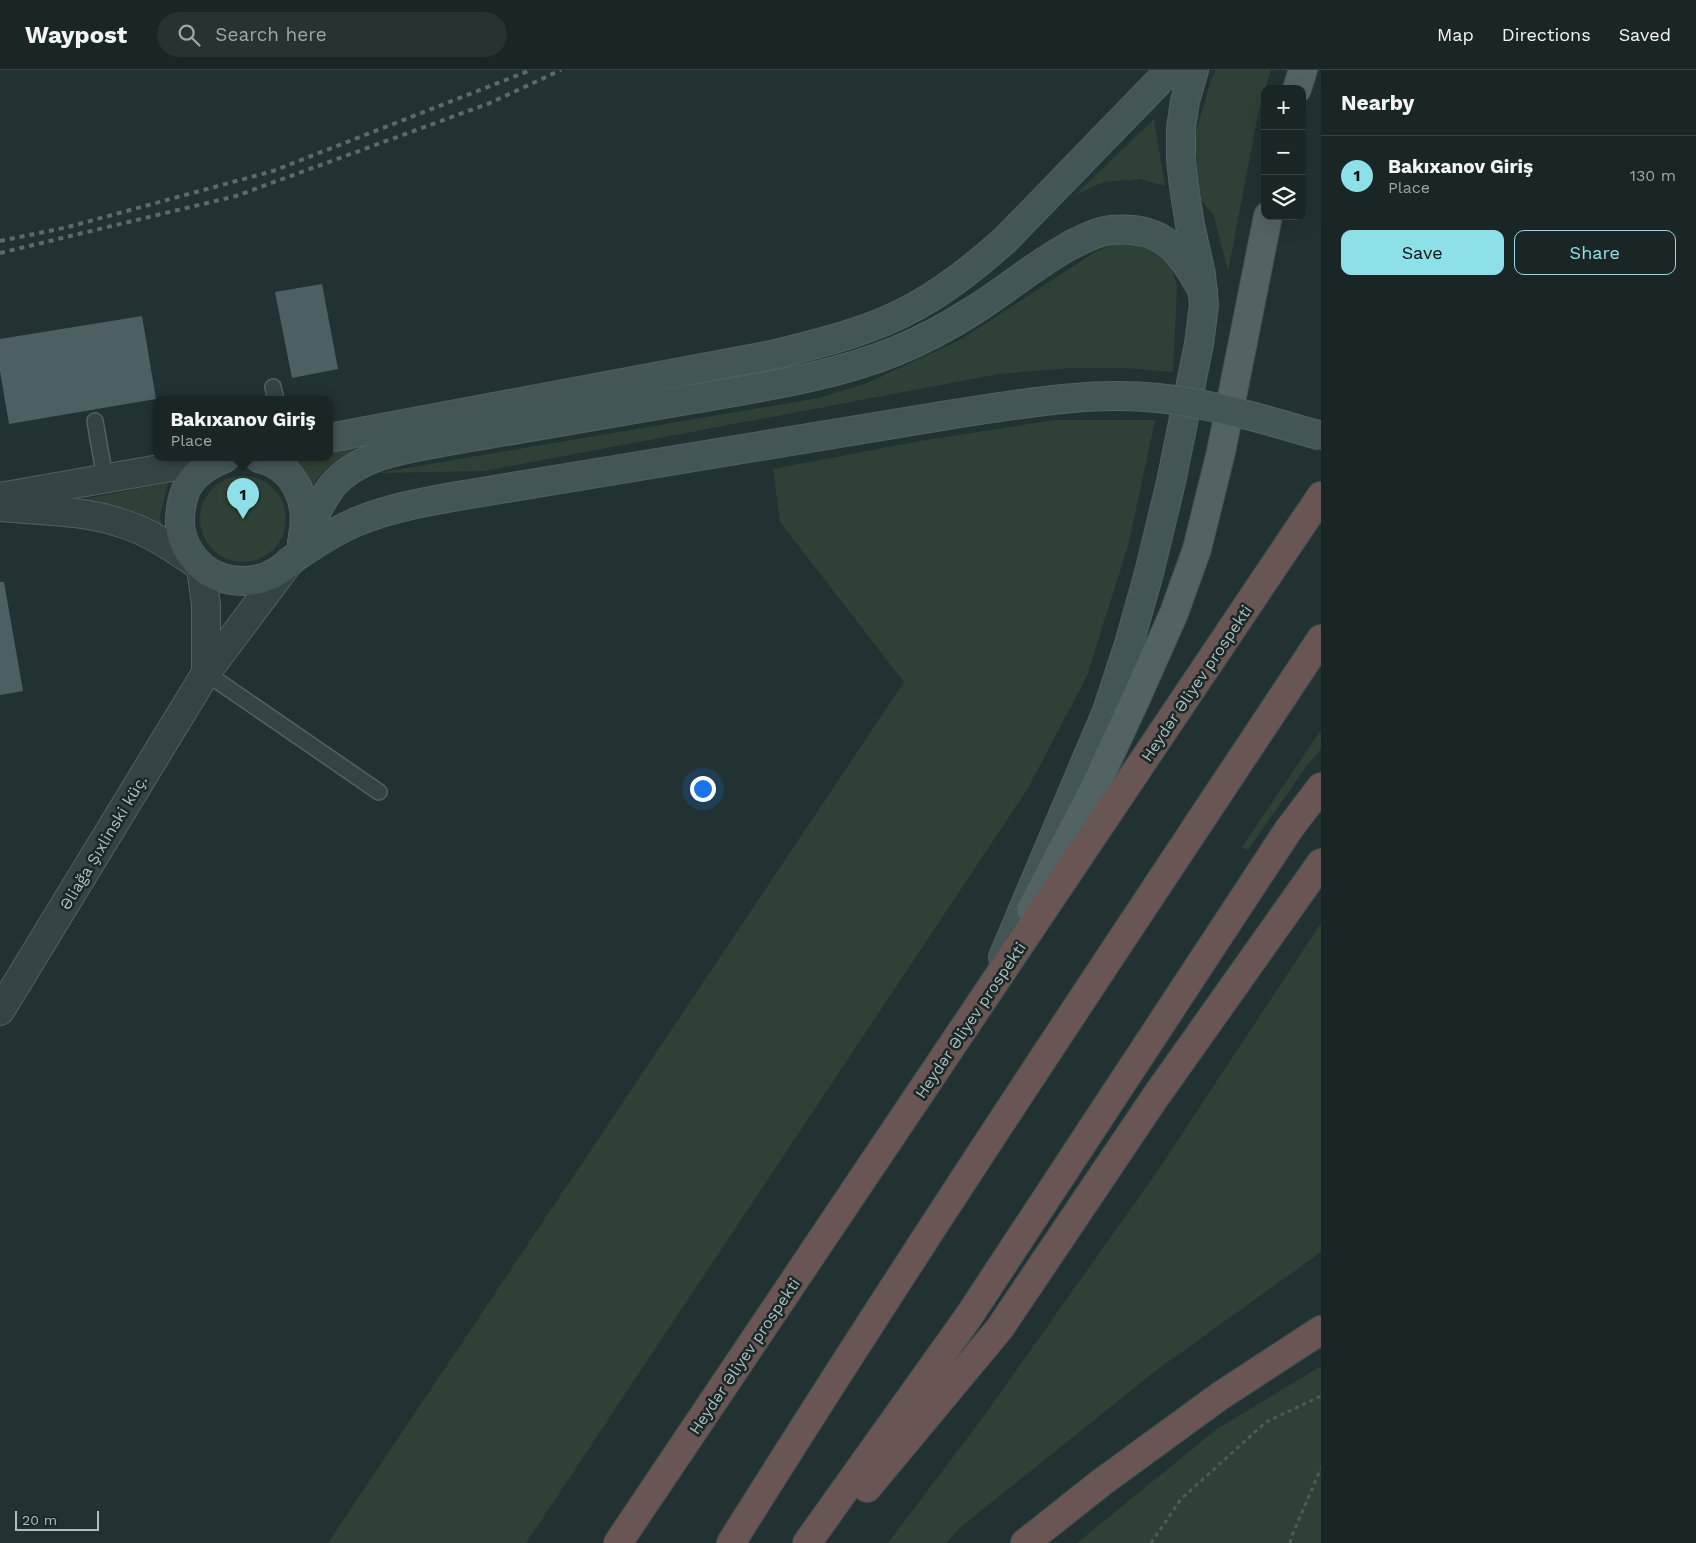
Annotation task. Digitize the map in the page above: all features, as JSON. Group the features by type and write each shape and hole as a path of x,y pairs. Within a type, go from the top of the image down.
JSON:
{"highway":[{"name":"Heydər Əliyev prospekti","path":"618,1543 1321,496"},
{"path":"731,1543 1070,1016 1321,639"},
{"path":"807,1543 969,1316 1289,829 1321,787"},
{"path":"821,1543 1000,1328 1154,1099 1321,862"},
{"path":"1025,1543 1102,1482 1220,1396 1321,1330"}],"main road":[{"path":"333,437 772,355 830,341 879,324 916,306 951,284 981,261 1005,240 1170,70"},
{"path":"990,990 1107,711 1130,644 1171,482 1199,344 1204,305 1198,254 1185,197 1182,160 1181,128 1185,101 1194,70"},
{"path":"1298,85 1303,70"},
{"path":"990,990 1094,789 1177,604 1197,550 1221,452 1267,220"},
{"path":"216,461 209,464 194,477 184,494 179,514 180,534 188,552 202,567 218,577 238,582 258,580 276,572 297,551 333,485 347,471 369,460 395,452 442,442 775,385 844,369 895,352 934,334 975,310 1028,271 1061,251 1084,238 1107,230 1146,232 1164,240 1178,251 1203,291"},
{"path":"297,551 355,522 412,504 1027,403 1117,396 1157,398 1201,404 1254,416 1321,436"},
{"path":"269,461 284,470 296,485 304,503 306,522 297,551"}],"street":[{"path":"0,497 206,461"},
{"path":"0,507 87,514 121,523 151,535 202,567 206,605 206,673"},
{"name":"Əliağa Şıxlinski küç.","path":"0,1011 206,673 297,551"}],"lane":[{"path":"95,421 105,478"},
{"path":"206,673 379,792"}],"path":[{"path":"1150,1543 1181,1499 1266,1422 1321,1396"},
{"path":"1290,1543 1321,1468"}],"green space":[{"path":"1216,70 1271,70 1267,85 1261,85 1261,104 1228,271 1214,216 1199,197 1195,135 1211,80"},
{"path":"1154,119 1165,186 1141,179 1103,182 1074,196"},
{"path":"1121,240 1148,247 1170,264 1177,286 1173,372 1126,368 1071,368 999,374 484,471 377,473 819,398 867,383 962,339 1095,252"},
{"path":"1055,420 1155,420 1129,542 1087,676 1027,790 526,1543 328,1543 904,682 780,522 773,469 920,441"},
{"path":"375,443 334,462 321,474 311,488 292,461 333,461 333,450"},
{"path":"235,476 251,476 260,479 274,488 283,502 286,519 283,536 274,550 260,559 251,562 235,562 219,555 207,543 200,527 200,511 207,495 219,483"},
{"path":"168,483 160,516 162,531 143,516 133,511 113,505 79,500"},
{"path":"1321,730 1321,749 1308,764 1248,850 1242,847"},
{"path":"1321,923 1321,1252 1154,1372 962,1526 946,1543 888,1543 981,1420 1159,1169"},
{"path":"1321,1366 1321,1543 1077,1543 1217,1429"}],"building":[{"path":"322,284 338,369 292,378 275,292"},
{"path":"142,316 155,396 153,396 153,400 9,424 0,371 0,339"},
{"path":"0,582 4,582 23,691 0,695"}],"railway":[{"path":"0,241 68,227 273,171 531,70"},
{"path":"0,253 236,196 490,103 561,70"}],"place":[{"name":"Bakıxanov Giriş","path":"243,519"}]}
